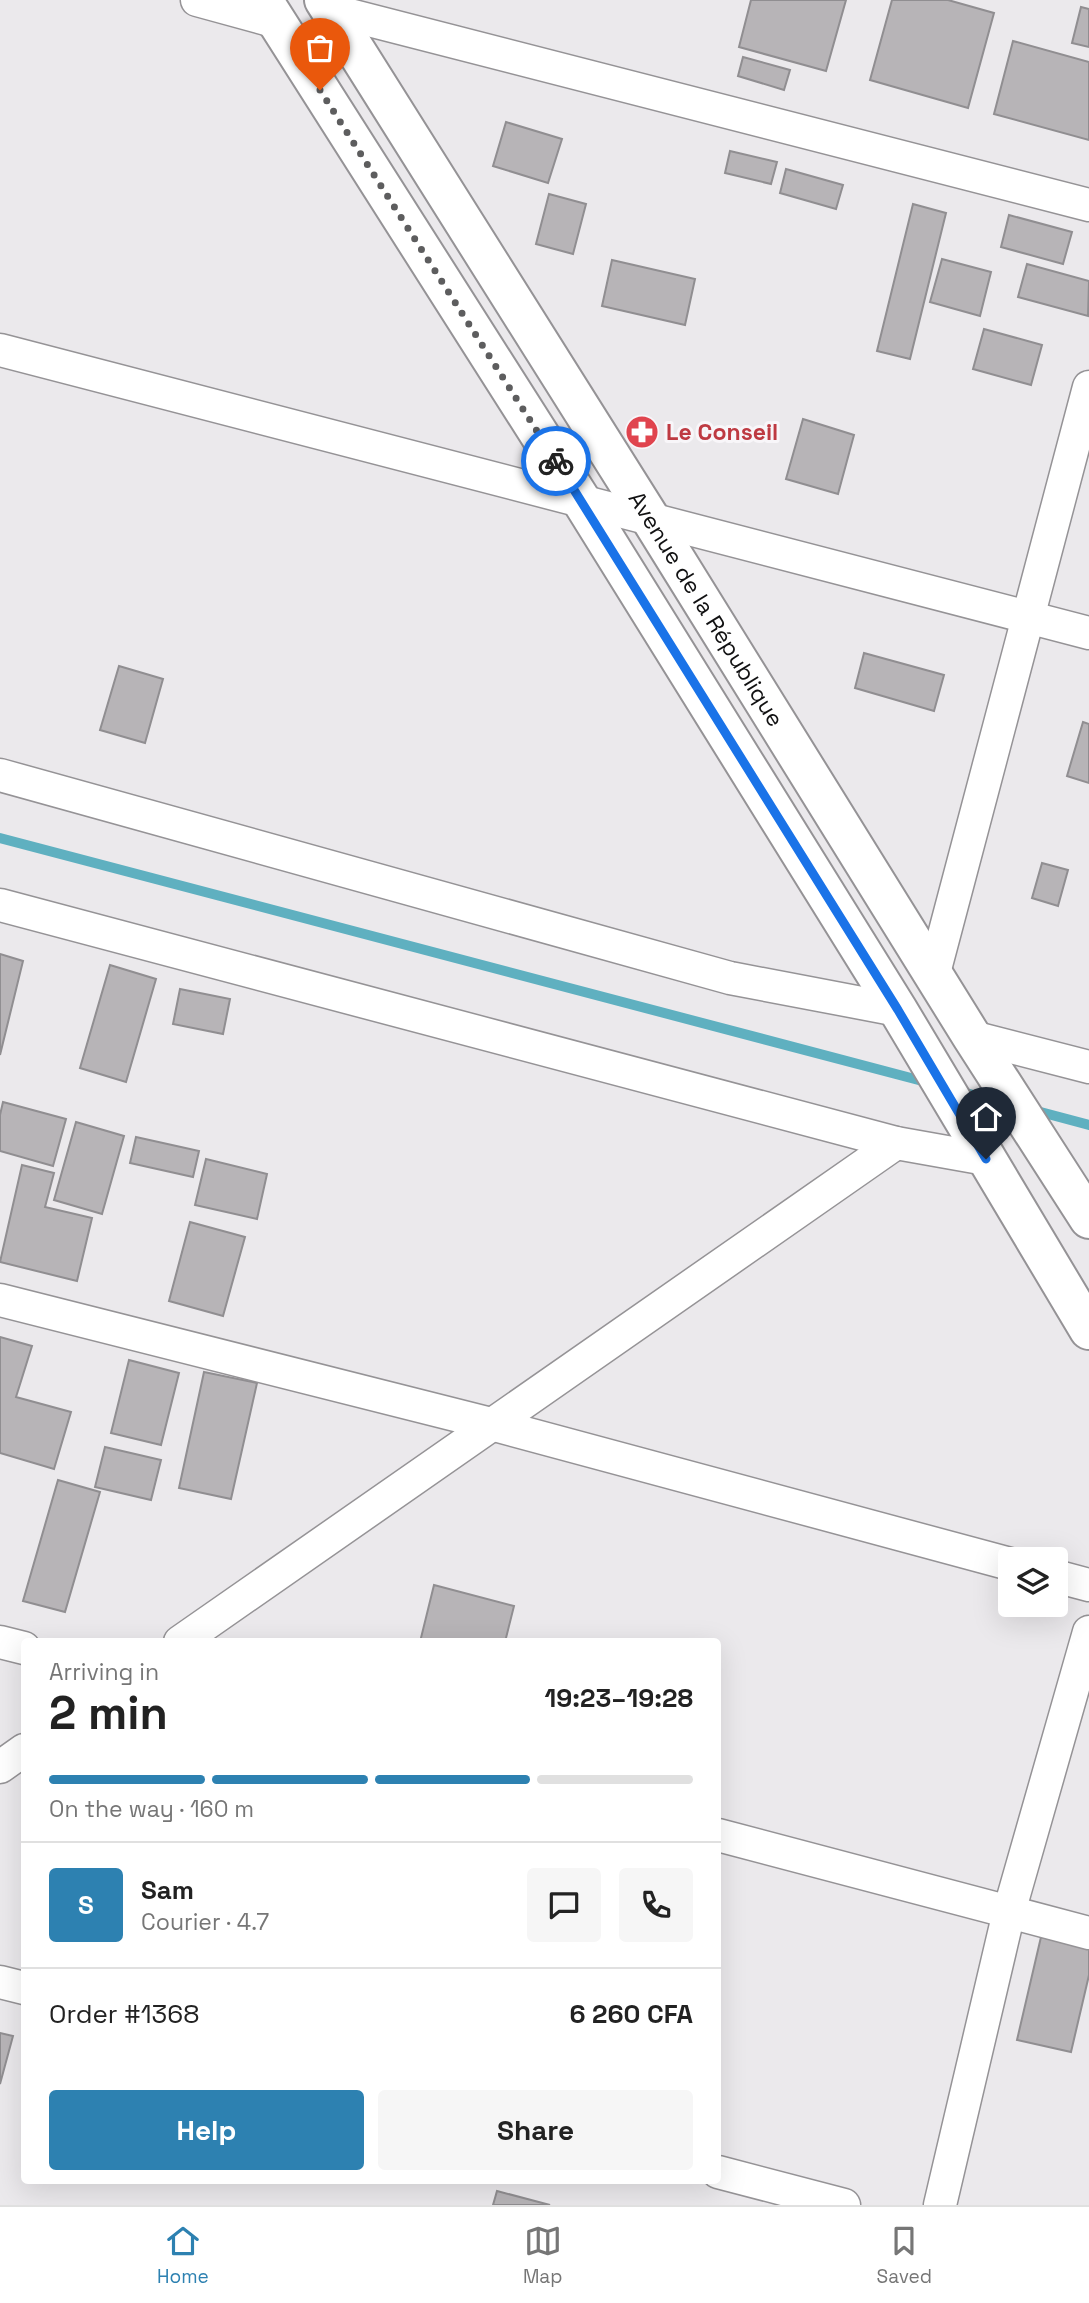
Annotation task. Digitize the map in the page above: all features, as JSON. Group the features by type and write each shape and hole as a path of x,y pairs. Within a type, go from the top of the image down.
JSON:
{"main road":[{"name":"Avenue de la République","path":"327,5 972,1037 1083,1202"},
{"path":"270,11 581,500 898,1010 1089,1330"}],"street":[{"path":"197,0 270,11"},
{"path":"327,5 1089,205"},
{"path":"0,350 1089,633"},
{"path":"934,973 1089,387"},
{"path":"0,775 730,978 898,1010"},
{"path":"0,905 895,1143 986,1159"},
{"path":"972,1037 1089,1067"},
{"path":"186,1638 895,1143"},
{"path":"0,1300 491,1424 998,1561"},
{"path":"1068,1580 1089,1586"},
{"path":"940,2205 1009,1912 1089,1632"},
{"path":"0,1642 21,1647"},
{"path":"0,1767 21,1752"},
{"path":"721,1836 1089,1933"},
{"path":"0,1982 21,1987"},
{"path":"721,2173 844,2205"}],"building":[{"path":"751,0 846,0 826,71 739,47"},
{"path":"892,0 948,0 994,13 968,108 870,80"},
{"path":"1081,7 1089,9 1089,47 1072,43"},
{"path":"1013,41 1089,62 1089,140 994,114"},
{"path":"743,57 790,70 784,90 738,76"},
{"path":"506,122 562,139 548,183 493,166"},
{"path":"730,151 777,162 771,184 725,173"},
{"path":"786,169 843,185 836,209 780,193"},
{"path":"549,194 586,204 573,254 536,244"},
{"path":"913,204 946,213 910,359 877,351"},
{"path":"1009,215 1072,232 1063,264 1001,247"},
{"path":"942,259 991,272 980,316 930,302"},
{"path":"612,260 695,279 685,325 602,306"},
{"path":"1027,264 1089,281 1088,316 1018,297"},
{"path":"984,329 1042,345 1031,385 973,369"},
{"path":"803,419 854,435 838,494 786,479"},
{"path":"864,653 944,675 934,711 855,688"},
{"path":"119,666 163,679 145,743 100,730"},
{"path":"1083,722 1089,724 1089,783 1067,776"},
{"path":"1042,863 1068,870 1058,906 1032,898"},
{"path":"0,954 23,961 0,1055"},
{"path":"110,965 156,979 126,1082 80,1068"},
{"path":"180,989 230,999 223,1034 173,1024"},
{"path":"3,1102 66,1119 53,1166 0,1151 0,1115"},
{"path":"76,1122 124,1136 102,1214 54,1200"},
{"path":"136,1137 199,1151 193,1177 130,1163"},
{"path":"206,1159 267,1174 257,1219 195,1205"},
{"path":"22,1165 54,1173 45,1207 92,1218 77,1281 0,1262"},
{"path":"190,1222 245,1237 223,1316 169,1301"},
{"path":"0,1337 32,1346 16,1397 71,1412 54,1469 0,1453"},
{"path":"129,1360 179,1373 161,1445 111,1433"},
{"path":"204,1372 257,1383 231,1499 179,1488"},
{"path":"105,1447 161,1460 151,1500 95,1487"},
{"path":"58,1480 100,1492 65,1612 23,1601"},
{"path":"434,1585 514,1606 506,1638 421,1638"},
{"path":"1041,1937 1089,1948 1089,1975 1071,2052 1017,2040"},
{"path":"0,2033 13,2036 0,2084"},
{"path":"497,2191 550,2205 493,2205"}],"waterway":[{"path":"0,838 930,1083"},
{"path":"958,1091 1001,1102"},
{"path":"1033,1110 1089,1125"}],"way so far":[{"path":"320,90 556,461"}],"place":[{"name":"Le Conseil","path":"642,432"}],"route":[{"path":"556,461 898,1010 986,1159"}]}
